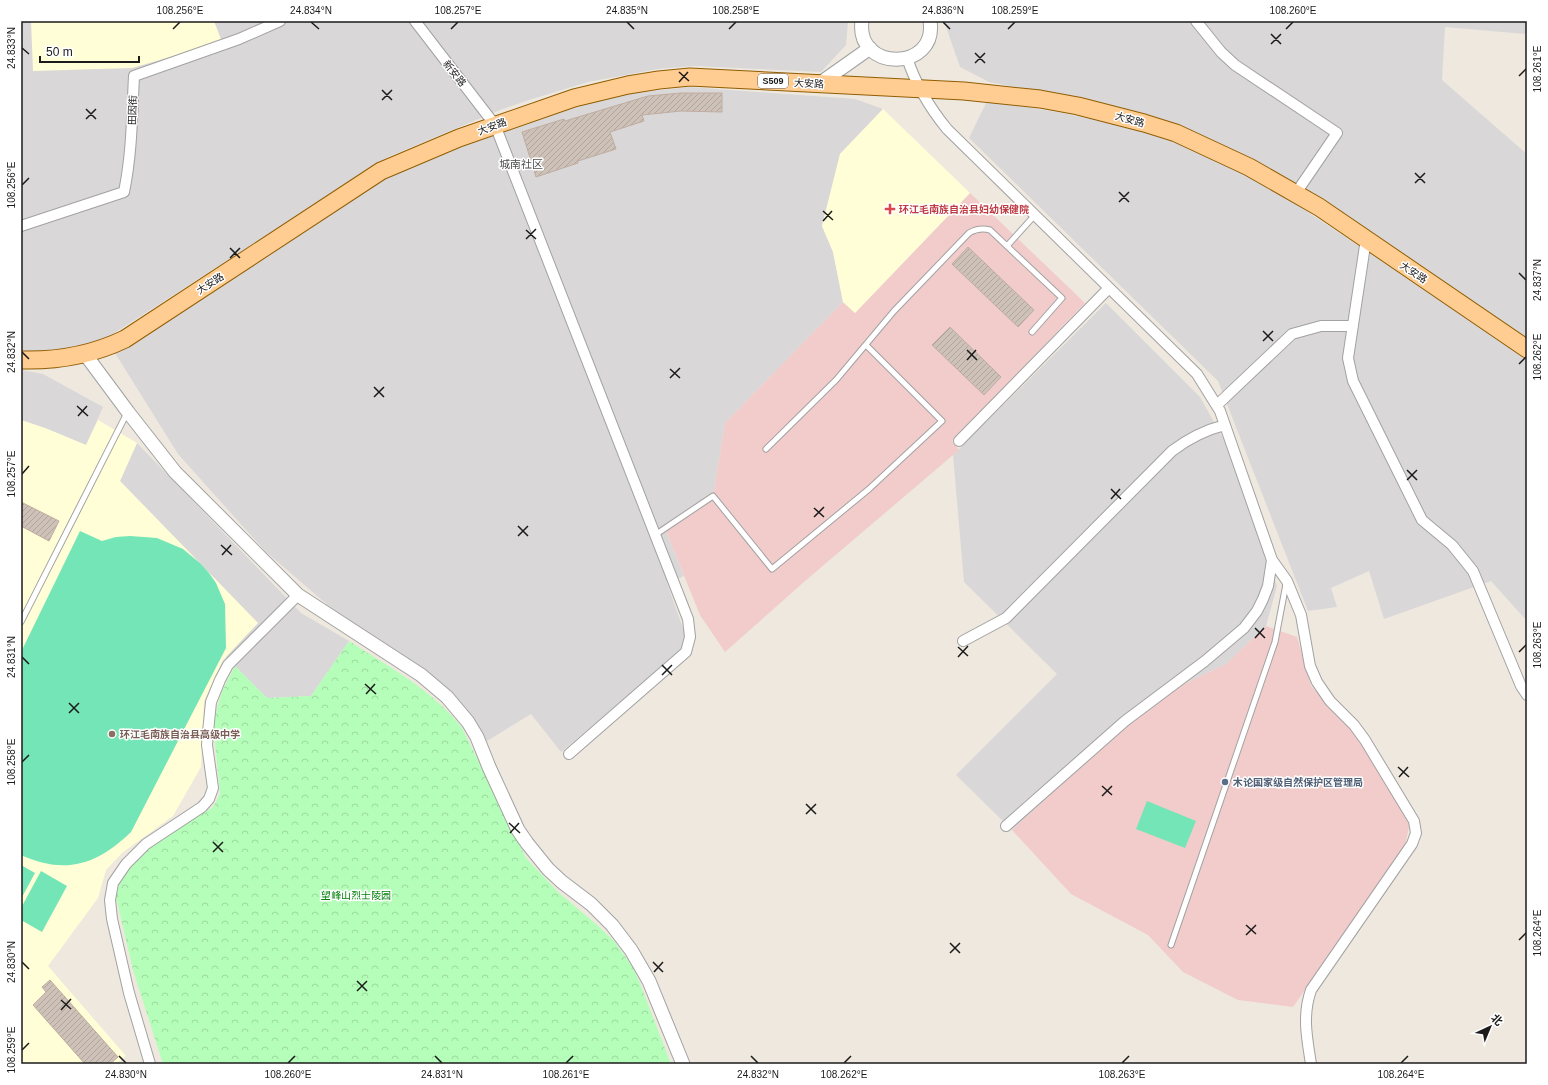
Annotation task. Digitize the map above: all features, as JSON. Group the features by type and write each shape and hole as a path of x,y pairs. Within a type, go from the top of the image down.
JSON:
{"main road":[{"name":"大安路","path":"21,360 55,360 85,354 110,346 125,339 381,171 494,125 580,97 628,85 690,77 964,91 1025,97 1111,113 1182,136 1249,167 1319,207 1527,349"}],"street":[{"name":"田因街","path":"21,226 124,192 129,168 134,76 239,39 280,21"},
{"name":"新安路","path":"415,21 494,125 688,619 690,637 686,652 569,754"},
{"path":"862,21 863,33 870,48 884,58 893,60 907,58 917,53 928,40 930,33 930,21"},
{"path":"1196,21 1221,52 1235,65 1337,133 1296,193"},
{"path":"819,84 870,48"},
{"path":"907,58 920,89 928,103 947,129 1197,374 1220,411 1272,560 1287,581 1301,616 1310,666 1317,682 1330,701 1354,725 1365,740 1414,820 1416,832 1409,848 1311,990 1306,1011 1311,1064"},
{"path":"1366,239 1348,358 1353,381 1422,520 1452,545 1473,571 1521,686 1527,695"},
{"path":"959,441 1109,288"},
{"path":"1217,405 1292,334 1321,326 1353,326"},
{"path":"85,354 175,472 298,595 421,675 435,685 458,709 477,737 518,830 527,844 553,873 591,904 612,925 631,950 649,981 683,1064"},
{"path":"963,642 1006,618 1172,451 1196,435 1225,425"},
{"path":"1006,826 1124,721 1205,661 1244,628 1264,599 1268,586 1272,560"},
{"path":"150,1064 128,993 112,918 110,900 113,883 126,864 146,844 202,808 209,799 213,788 207,745 208,732 211,702 220,680 228,665 298,595"}],"lane":[{"path":"1007,246 1035,215"},
{"path":"766,450 836,380 894,311 969,233 979,229 990,230 1062,298 1032,332"},
{"path":"655,534 713,496 772,569 869,489 942,421 866,345"},
{"path":"21,622 128,412"},
{"path":"1171,945 1275,642 1287,581"}],"shaded area":[{"path":"21,21 848,21 846,45 821,72 693,66 658,69 588,82 500,110 388,157 105,339 91,344 61,350 21,351"},
{"path":"31,21 214,21 222,42 132,68 33,71"},
{"path":"944,21 1527,21 1527,34 1445,27 1442,80 1527,154 1527,342 1322,199 1260,164 1154,117 1131,110 989,82 960,67"},
{"path":"689,87 855,99 883,109 840,154 822,226 833,252 843,302 725,423 714,491 664,526 684,576 667,583 685,634 683,649 561,752 531,714 487,741 440,682 337,613 265,551 178,454 115,353 383,178 526,122 619,95"},
{"path":"987,101 1063,113 1132,128 1177,141 1266,184 1527,359 1527,621 1491,581 1384,619 1369,571 1331,588 1337,607 1308,611 1218,381 969,138"},
{"name":"环江毛南族自治县妇幼保健院","path":"883,109 970,193 855,313 843,302 833,252 822,226 840,154"},
{"path":"970,193 1085,303 952,441 959,450 805,581 725,652 700,615 664,526 714,491 725,423 843,302 855,313"},
{"path":"1106,303 1200,397 1224,440 1277,586 1266,626 1226,664 1180,686 1119,732 1012,830 956,775 1057,674 964,582 953,455"},
{"path":"21,370 43,374 103,407 86,445 21,420"},
{"name":"环江毛南族自治县高级中学","path":"21,420 86,445 98,420 137,443 120,481 258,623 222,661 204,701 201,767 173,816 122,853 106,870 98,898 48,966 126,1056 116,1064 21,1064"},
{"path":"137,443 301,613 349,641 311,696 267,698 226,657 258,623 120,481"},
{"name":"木论国家级自然保护区管理局","path":"1266,626 1297,637 1311,686 1362,742 1410,822 1405,846 1293,1007 1238,1000 1183,972 1148,935 1071,894 1012,830 1119,732 1180,686 1226,664"}],"green space":[{"path":"80,531 102,541 116,537 130,536 157,538 183,549 201,564 216,583 225,604 226,648 131,832 106,852 93,859 66,865 37,861 21,855 21,652"},
{"name":"望峰山烈士陵园","path":"349,641 410,680 438,702 462,728 526,858 558,892 614,941 632,966 671,1064 163,1064 133,970 116,897 118,888 123,877 139,857 155,844 213,807 217,800 220,793 213,723 222,691 235,666 267,698 311,696"},
{"path":"1147,801 1196,821 1185,848 1136,829"},
{"path":"21,865 35,873 21,899"},
{"path":"41,871 67,886 42,932 21,920 21,908"}],"building":[{"path":"681,93 722,93 722,112 681,111 642,115 644,121 610,132 616,149 578,161 578,163 536,177 522,132 564,119 565,121 648,96"},
{"path":"968,247 1034,310 1018,327 952,264"},
{"path":"950,327 1001,377 984,395 932,345"},
{"path":"21,502 59,521 49,541 21,526"},
{"path":"50,980 118,1057 110,1064 85,1064 33,1005 46,992 42,987"}],"place":[{"name":"环江毛南族自治县妇幼保健院","path":"890,209"},
{"name":"环江毛南族自治县高级中学","path":"112,734"},
{"name":"木论国家级自然保护区管理局","path":"1225,782"}],"district":[{"name":"城南社区","path":"521,164"}]}
